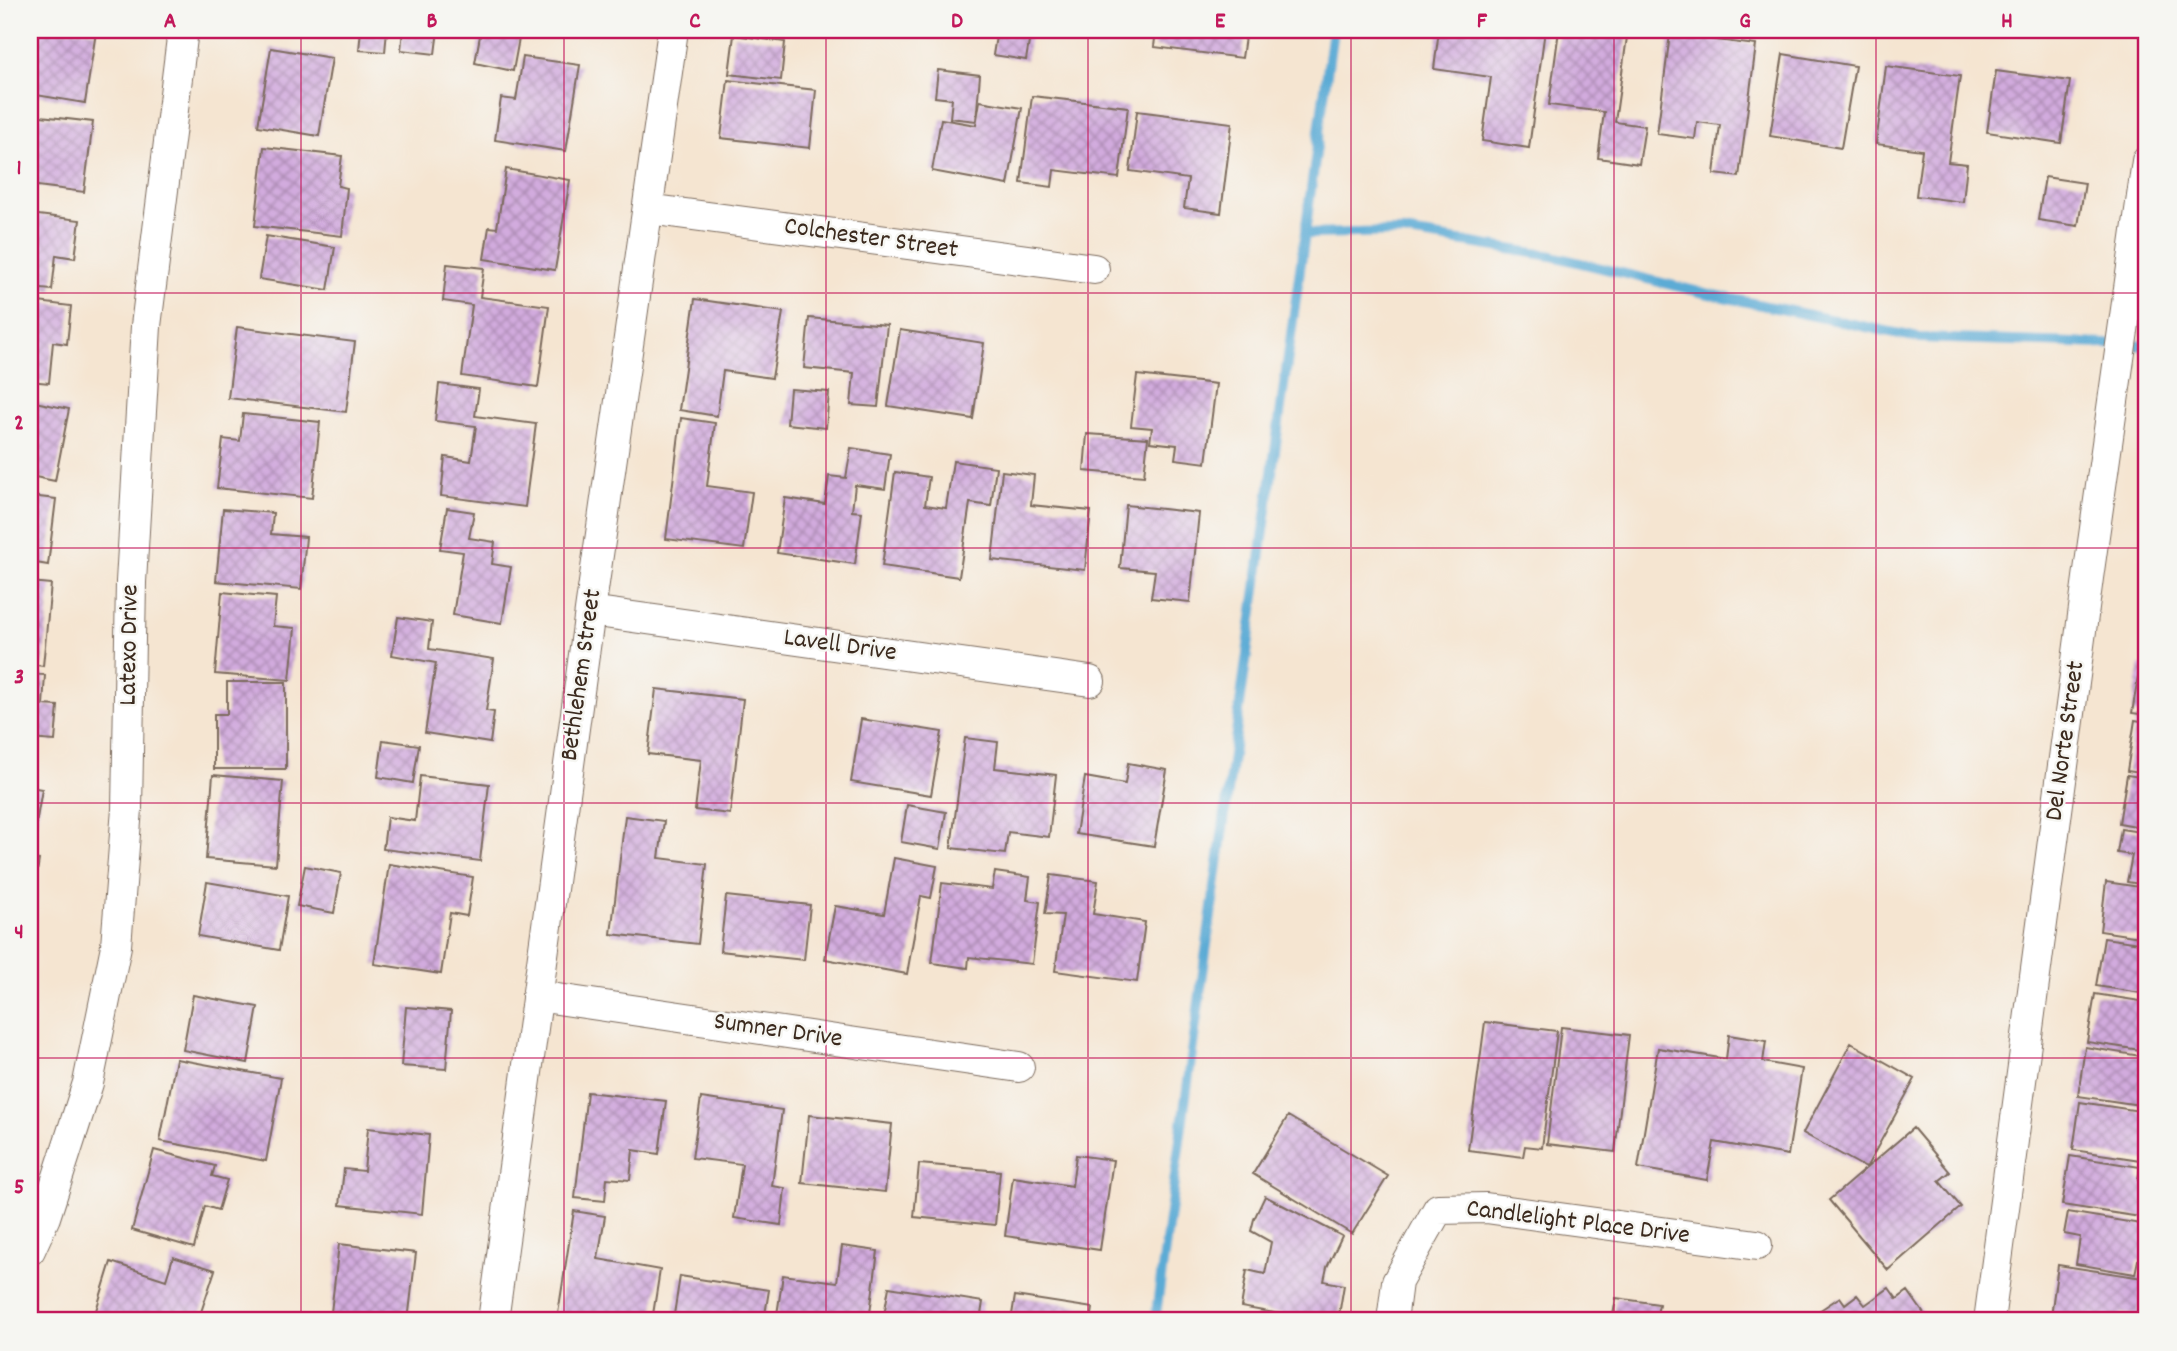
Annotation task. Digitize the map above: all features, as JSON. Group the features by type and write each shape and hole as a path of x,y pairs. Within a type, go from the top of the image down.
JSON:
{"street":[{"name":"Latexo Drive","path":"30,1250 45,1217 88,1083 116,946 127,809 131,582 146,326 183,30"},
{"name":"Bethlehem Street","path":"493,1321 673,30"},
{"name":"Del Norte Street","path":"1989,1321 2086,592 2147,161"},
{"name":"Colchester Street","path":"648,209 1094,269"},
{"name":"Lavell Drive","path":"590,611 1090,681"},
{"name":"Sumner Drive","path":"537,996 1019,1067"},
{"name":"Candlelight Place Drive","path":"1392,1321 1397,1282 1438,1209 1486,1208 1756,1245"}],"building":[{"path":"30,30 96,32 85,103 30,94"},
{"path":"361,30 387,30 385,52 359,50"},
{"path":"403,30 438,30 435,54 401,50"},
{"path":"481,30 520,33 513,71 475,63"},
{"path":"997,30 1031,30 1026,60 993,55"},
{"path":"1156,30 1246,30 1242,58 1154,47"},
{"path":"1439,30 1545,30 1529,148 1482,141 1491,77 1434,69"},
{"path":"1559,30 1628,30 1615,122 1645,126 1639,164 1598,158 1604,112 1549,105"},
{"path":"1670,34 1756,45 1739,177 1714,174 1720,125 1697,122 1695,139 1657,134"},
{"path":"734,35 785,42 781,80 729,74"},
{"path":"271,48 332,58 319,136 258,126"},
{"path":"1783,54 1855,66 1841,148 1770,136"},
{"path":"523,57 580,65 566,151 495,140 501,98 516,100"},
{"path":"1886,66 1960,76 1948,162 1967,164 1963,202 1916,196 1922,150 1876,144"},
{"path":"938,70 980,75 976,121 950,118 952,99 935,97"},
{"path":"1996,71 2070,81 2061,143 1987,132"},
{"path":"728,80 816,90 810,148 721,138"},
{"path":"1032,96 1128,107 1119,178 1054,170 1052,187 1021,183"},
{"path":"980,101 1022,108 1008,185 932,171 941,119 976,125"},
{"path":"1137,111 1232,123 1221,213 1184,208 1188,179 1130,171"},
{"path":"32,115 93,122 84,192 30,185"},
{"path":"264,147 342,156 338,186 347,188 342,236 255,226"},
{"path":"506,169 570,180 555,270 484,259 489,227 497,228"},
{"path":"2045,177 2085,183 2078,226 2038,220"},
{"path":"30,214 80,220 75,258 56,255 52,290 30,288"},
{"path":"266,236 335,247 328,290 259,279"},
{"path":"447,264 484,268 480,297 549,306 538,387 462,376 472,305 443,301"},
{"path":"695,299 783,312 772,378 723,371 717,416 679,410"},
{"path":"30,301 71,306 67,344 53,342 49,383 30,381"},
{"path":"809,318 887,325 878,407 851,405 854,373 804,368"},
{"path":"237,327 355,342 346,412 228,398"},
{"path":"900,330 984,343 973,419 888,406"},
{"path":"1137,375 1216,384 1206,463 1175,459 1177,445 1150,442 1152,428 1131,426"},
{"path":"439,384 479,389 475,416 536,424 525,507 441,496 445,457 471,461 476,426 435,421"},
{"path":"790,389 829,392 826,428 787,424"},
{"path":"30,401 69,409 55,481 30,476"},
{"path":"243,414 320,422 312,498 217,488 223,439 240,441"},
{"path":"681,418 715,423 707,486 752,492 744,549 666,539"},
{"path":"1087,434 1148,438 1144,476 1084,471"},
{"path":"851,448 890,454 885,489 855,485 852,511 862,512 855,564 777,553 785,498 825,504 829,476 846,478"},
{"path":"953,461 996,467 991,506 970,503 959,577 882,566 895,472 929,477 925,505 946,508"},
{"path":"1002,471 1034,475 1031,505 1091,511 1085,570 992,560"},
{"path":"30,496 56,499 48,565 30,562"},
{"path":"1126,505 1199,513 1190,602 1151,598 1155,571 1120,568"},
{"path":"447,508 474,512 469,538 495,542 492,564 511,567 502,623 453,615 463,552 440,549"},
{"path":"223,509 273,513 271,534 306,537 301,589 216,581"},
{"path":"30,582 51,584 43,666 30,664"},
{"path":"222,592 276,597 273,626 295,628 290,680 215,674"},
{"path":"398,617 432,622 429,649 494,659 486,711 494,712 490,743 425,733 436,663 392,655"},
{"path":"2140,665 2147,666 2147,715 2132,713"},
{"path":"30,674 45,675 43,705 58,706 55,741 30,739"},
{"path":"227,682 286,682 286,769 214,769 214,714 227,714"},
{"path":"656,689 743,699 730,814 695,810 701,760 648,754"},
{"path":"861,719 942,732 931,795 851,782"},
{"path":"2135,720 2147,722 2147,774 2127,771"},
{"path":"965,738 998,742 995,768 1056,775 1049,837 1008,832 1005,854 951,848"},
{"path":"383,740 419,745 413,783 378,777"},
{"path":"1128,763 1167,770 1154,846 1076,834 1085,777 1125,784"},
{"path":"213,775 283,781 276,865 206,859"},
{"path":"2127,775 2147,778 2147,828 2119,823"},
{"path":"420,776 489,784 480,861 383,849 387,817 415,821"},
{"path":"30,787 42,789 31,854 30,854"},
{"path":"907,805 946,812 940,849 901,842"},
{"path":"625,816 664,821 659,858 707,864 698,944 611,934"},
{"path":"2121,829 2147,833 2147,885 2127,882 2132,855 2117,853"},
{"path":"894,858 937,866 931,898 921,896 907,974 825,959 835,906 884,914"},
{"path":"30,859 39,860 31,911 30,911"},
{"path":"389,864 473,877 467,916 450,913 441,974 374,964"},
{"path":"305,866 341,873 334,913 297,906"},
{"path":"995,872 1030,877 1027,900 1040,902 1032,964 969,957 968,968 932,963 942,883 992,889"},
{"path":"1051,875 1098,881 1093,914 1145,922 1137,982 1055,971 1063,915 1045,914"},
{"path":"207,882 288,896 279,950 198,936"},
{"path":"2106,882 2147,888 2147,938 2100,931"},
{"path":"726,896 810,905 804,960 720,951"},
{"path":"2104,938 2147,944 2147,994 2096,986"},
{"path":"2095,994 2147,1002 2147,1051 2087,1042"},
{"path":"193,995 258,1007 248,1063 183,1050"},
{"path":"406,1007 451,1011 446,1069 401,1066"},
{"path":"1485,1022 1557,1031 1542,1148 1525,1146 1523,1157 1468,1150"},
{"path":"1561,1027 1629,1035 1615,1152 1547,1144"},
{"path":"1729,1035 1766,1041 1763,1062 1802,1069 1788,1155 1714,1142 1707,1180 1638,1168 1658,1048 1726,1059"},
{"path":"1851,1043 1915,1079 1866,1168 1803,1133"},
{"path":"2085,1047 2147,1057 2147,1106 2078,1096"},
{"path":"176,1059 281,1078 266,1161 160,1141"},
{"path":"587,1092 666,1101 659,1154 633,1150 630,1180 607,1178 605,1201 575,1198"},
{"path":"701,1098 782,1110 772,1186 785,1188 781,1225 734,1218 742,1164 692,1158"},
{"path":"2080,1102 2147,1112 2147,1161 2073,1150"},
{"path":"809,1115 892,1124 885,1192 802,1183"},
{"path":"1288,1116 1388,1176 1352,1234 1253,1174"},
{"path":"368,1128 429,1135 422,1214 340,1205 344,1169 364,1171"},
{"path":"1913,1128 1950,1172 1939,1181 1961,1207 1888,1270 1829,1200"},
{"path":"154,1150 215,1166 212,1176 227,1180 218,1210 205,1206 194,1248 132,1230"},
{"path":"1076,1155 1113,1160 1100,1250 1005,1236 1013,1177 1072,1186"},
{"path":"2070,1156 2140,1167 2138,1180 2147,1182 2147,1218 2062,1205"},
{"path":"919,1164 1000,1171 995,1225 914,1217"},
{"path":"1265,1196 1342,1236 1327,1267 1324,1281 1344,1285 1338,1321 1320,1321 1241,1307 1247,1270 1265,1274 1271,1242 1251,1231"},
{"path":"574,1211 605,1216 598,1259 660,1270 652,1321 557,1320"},
{"path":"2068,1212 2147,1225 2144,1261 2138,1260 2135,1274 2076,1264 2080,1237 2064,1234"},
{"path":"339,1244 416,1253 408,1321 330,1321"},
{"path":"842,1246 878,1251 869,1321 776,1321 783,1275 837,1282"},
{"path":"173,1257 215,1270 198,1321 108,1321 94,1317 111,1262 166,1280"},
{"path":"2058,1265 2143,1278 2138,1316 2122,1313 2121,1321 2087,1321 2051,1316"},
{"path":"680,1276 769,1290 764,1321 673,1321"},
{"path":"889,1287 983,1302 980,1321 883,1321"},
{"path":"1889,1288 1897,1299 1908,1291 1929,1321 1813,1321 1810,1317 1840,1297 1845,1304 1857,1295 1865,1305"},
{"path":"1015,1296 1093,1308 1091,1321 1011,1321"},
{"path":"1616,1298 1659,1304 1656,1321 1612,1321"}],"waterway":[{"path":"1155,1321 1333,30"},
{"path":"1306,228 1305,234 1403,232 1552,256 1700,292 1919,338 2147,347"}]}
